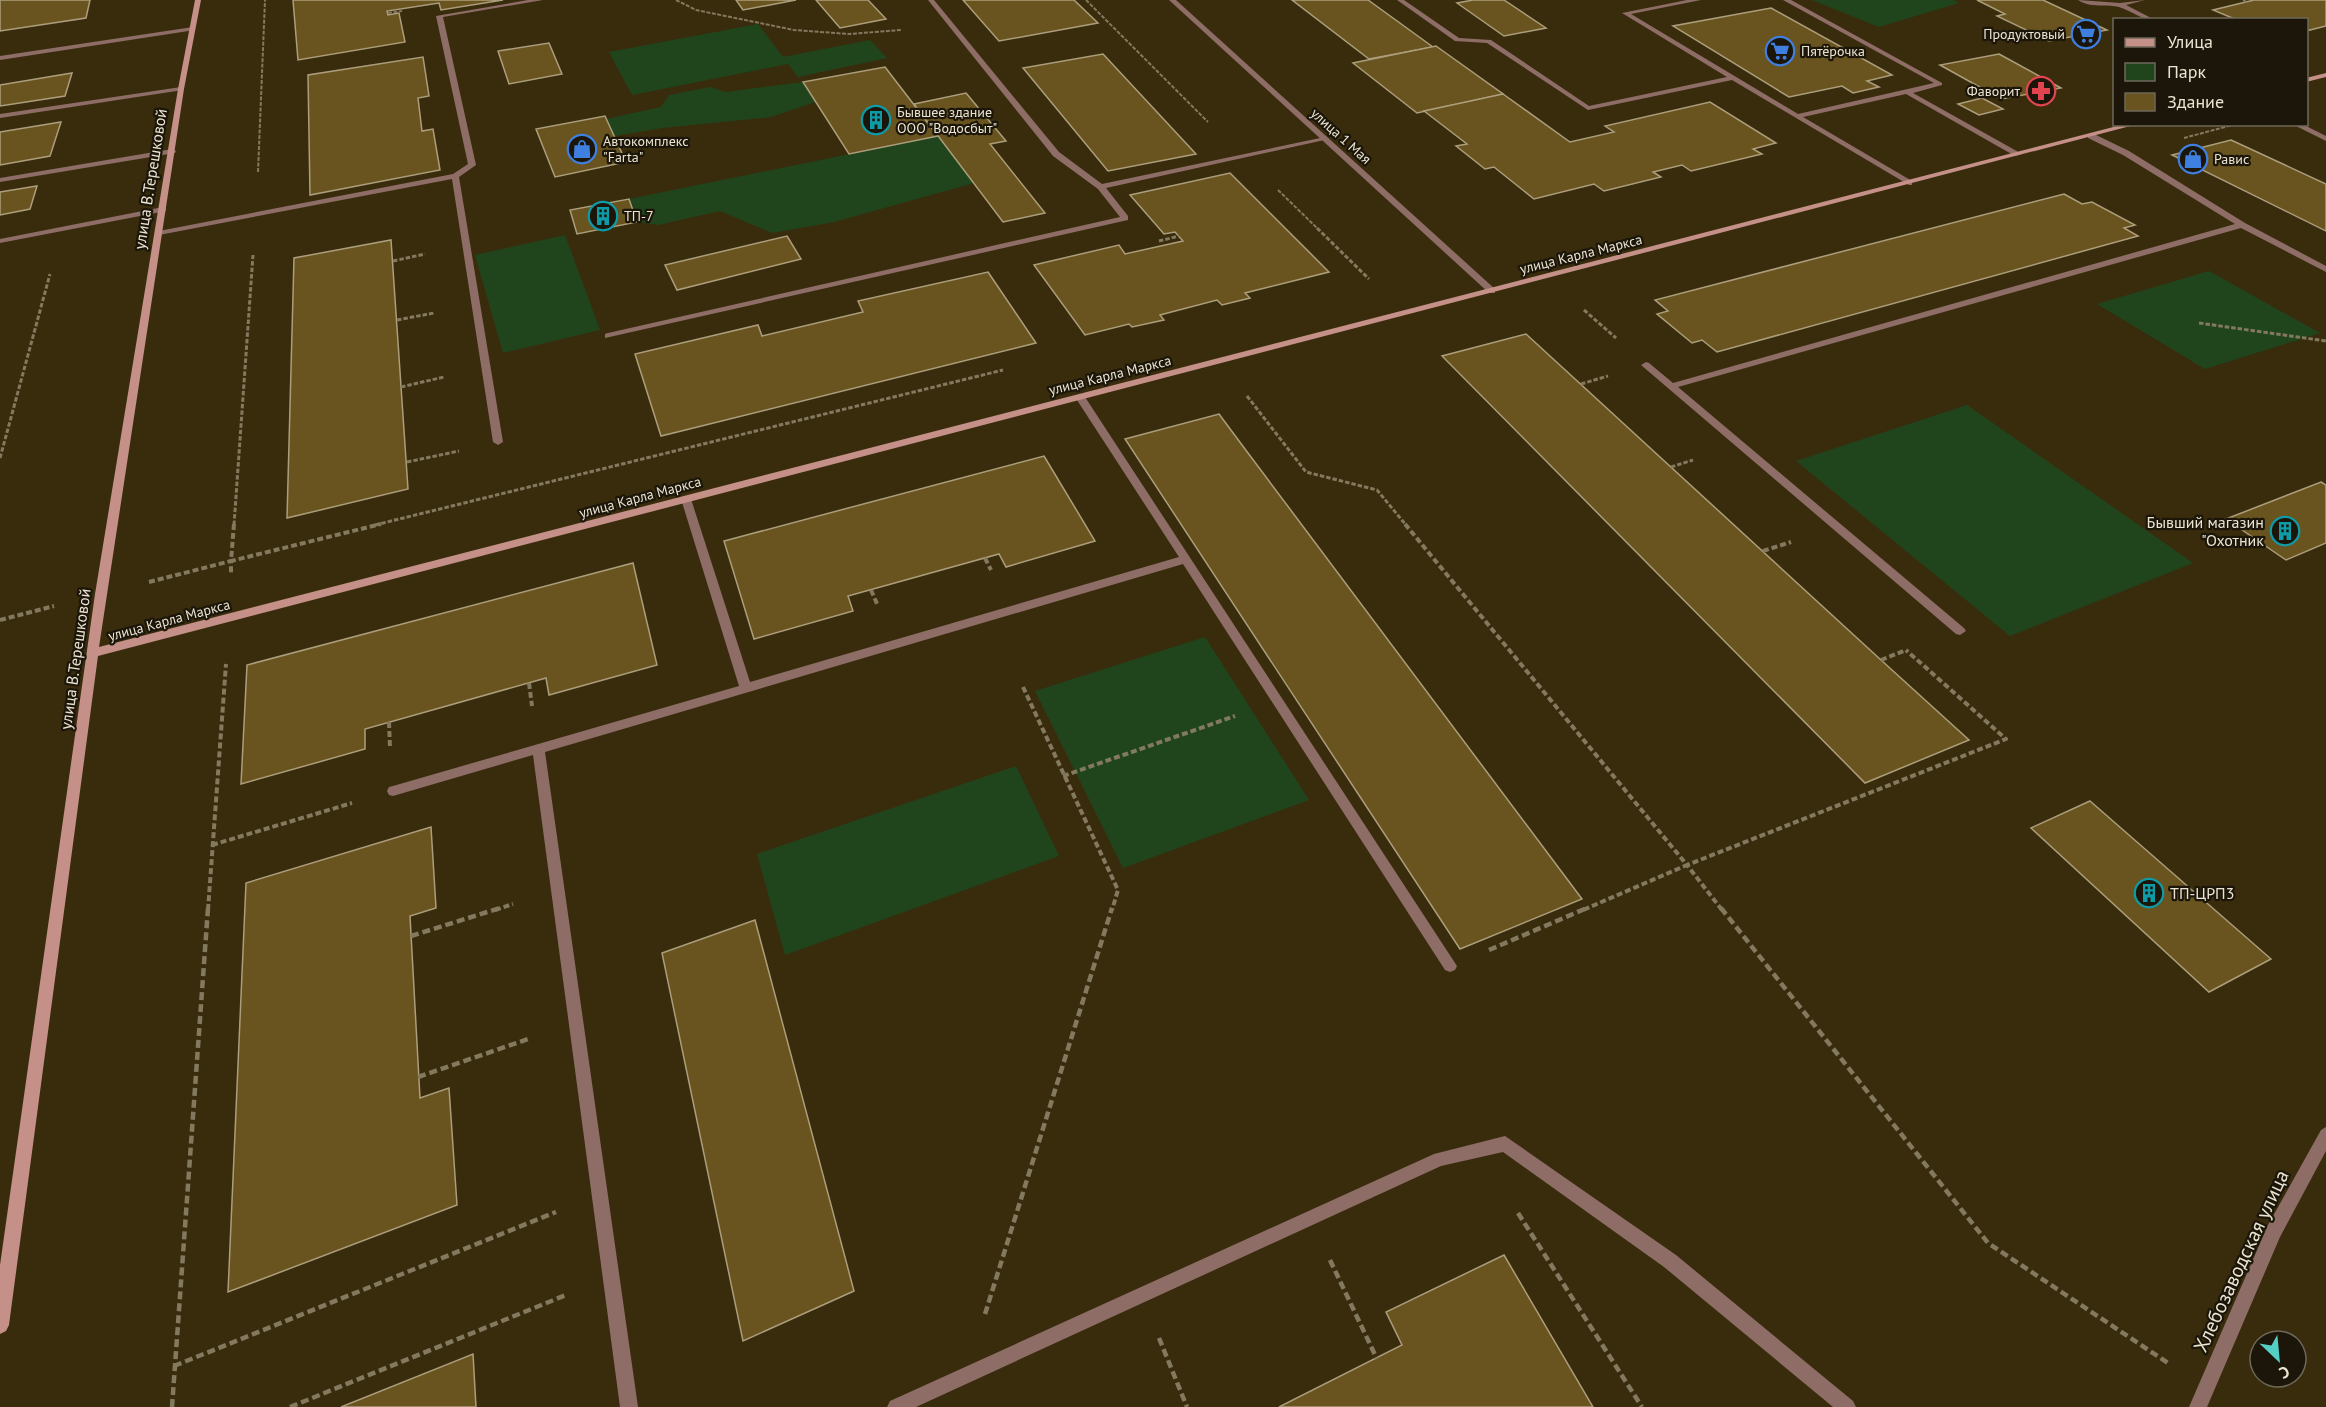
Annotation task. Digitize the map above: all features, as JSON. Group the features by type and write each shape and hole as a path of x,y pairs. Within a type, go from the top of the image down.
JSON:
{"main road":[{"name":"улица В.Терешковой","path":"0,1325 93,653 181,88 198,0"},
{"path":"2308,80 2326,75"},
{"name":"улица Карла Маркса","path":"93,653 2128,126"}],"street":[{"path":"159,233 455,177 472,165 439,16 540,0"},
{"path":"608,336 1125,218 1101,187 1056,154 931,0"},
{"name":"улица 1 Мая","path":"1172,0 1492,291"},
{"path":"1401,0 1457,40 1489,41 1587,108 1733,78"},
{"path":"1698,0 1625,13 1909,183"},
{"path":"1786,0 1940,84 1797,116"},
{"path":"2081,0 2090,4 2120,5 2142,0"},
{"path":"2120,5 2148,18"},
{"path":"0,58 193,29"},
{"path":"0,116 181,88"},
{"path":"1907,92 2018,154"},
{"path":"2299,126 2326,139"},
{"path":"2091,136 2126,153 2242,225 2326,269"},
{"path":"1101,187 1325,139"},
{"path":"0,180 172,151"},
{"path":"455,177 498,442"},
{"path":"0,241 163,209"},
{"path":"1671,386 2242,225"},
{"path":"1646,364 1960,631"},
{"path":"1080,397 1450,966"},
{"path":"686,499 747,688"},
{"path":"393,791 1186,559"},
{"path":"538,748 629,1407"},
{"name":"Хлебозаводская улица","path":"2198,1407 2274,1231 2326,1135"},
{"path":"896,1407 1440,1159 1504,1144 1670,1261 1847,1407"}],"path":[{"path":"676,0 696,10 739,16 794,30 849,34 953,26"},
{"path":"2243,0 2247,2"},
{"path":"0,458 50,273"},
{"path":"1580,307 1646,364"},
{"path":"2199,323 2326,340"},
{"path":"1240,387 1306,472 1377,490 1687,865 1988,1243 2206,1388"},
{"path":"407,462 498,442"},
{"path":"1450,966 1687,865 2006,740 1906,650"},
{"path":"966,1375 1118,890 1023,687"},
{"path":"1063,776 1278,702"},
{"path":"212,845 393,791"},
{"path":"411,936 557,890"},
{"path":"418,1077 576,1022"},
{"path":"1479,1150 1642,1407"},
{"path":"174,1366 599,1195"},
{"path":"1311,1219 1377,1359"},
{"path":"290,1407 611,1277"},
{"path":"1141,1295 1187,1407"}],"green space":[{"path":"1812,0 1953,0 1959,3 1879,27"},
{"path":"758,24 783,57 870,40 887,58 798,77 788,64 632,95 609,52"},
{"path":"803,82 815,102 771,117 662,128 614,136 606,119 661,107 669,95 710,87 726,92"},
{"path":"938,136 974,183 834,222 772,233 720,211 658,225 637,222 629,199"},
{"path":"565,235 600,330 503,353 475,255"},
{"path":"2209,271 2320,333 2205,369 2097,304"},
{"path":"1967,405 2193,563 2010,636 1796,461"},
{"path":"1205,637 1309,800 1123,868 1035,691"},
{"path":"1016,766 1059,856 785,955 757,854"}],"building":[{"path":"0,0 90,0 86,18 0,31"},
{"path":"293,0 503,0 441,10 439,3 387,11 388,15 399,13 405,42 298,60"},
{"path":"736,0 796,0 743,10"},
{"path":"816,0 868,0 886,19 840,28"},
{"path":"963,0 1074,0 1098,23 999,41"},
{"path":"1292,0 1368,0 1433,47 1369,59"},
{"path":"1473,0 1504,0 1546,28 1504,36 1457,3"},
{"path":"1977,0 2043,0 2107,30 2049,41 1997,16 2005,14"},
{"path":"2254,0 2326,0 2326,26 2308,30 2308,18 2232,18 2213,10"},
{"name":"Пятёрочка","path":"1771,8 1892,75 1867,81 1879,87 1853,93 1842,86 1789,97 1673,26"},
{"path":"549,43 562,74 509,84 498,51"},
{"path":"1436,46 1503,94 1417,113 1353,63"},
{"path":"1103,54 1196,154 1108,171 1023,68"},
{"path":"1999,54 2061,88 2001,99 1940,65"},
{"path":"423,57 429,96 418,98 422,131 433,129 440,170 310,195 308,75"},
{"name":"Бывшее здание ООО \"Водосбыт\"","path":"885,67 938,136 849,154 803,82"},
{"path":"72,73 65,96 0,106 0,85"},
{"path":"966,93 1006,141 990,144 1045,213 1003,222 914,104"},
{"path":"1503,94 1570,142 1614,132 1605,126 1710,102 1776,143 1753,149 1762,154 1691,171 1682,165 1653,172 1661,177 1604,191 1594,184 1534,199 1494,167 1485,169 1456,146 1467,144 1424,111"},
{"path":"1982,98 2003,109 1979,115 1958,104"},
{"name":"Автокомплекс \"Farta\"","path":"605,116 626,162 555,177 536,129"},
{"path":"61,122 50,156 0,165 0,132"},
{"path":"2231,140 2326,184 2326,231 2172,155"},
{"path":"1230,173 1329,272 1245,293 1250,298 1222,305 1217,300 1160,315 1164,320 1132,327 1129,324 1085,335 1034,265 1119,245 1125,254 1183,241 1175,232 1164,234 1130,195"},
{"path":"37,186 30,209 0,215 0,192"},
{"path":"2064,194 2082,204 2092,202 2135,225 2124,228 2138,236 1717,352 1702,340 1692,343 1657,314 1668,311 1655,300"},
{"name":"ТП-7","path":"629,199 637,222 577,234 570,210"},
{"path":"787,236 801,259 677,290 665,265"},
{"path":"391,240 408,489 287,518 294,258"},
{"path":"988,272 1036,343 661,436 635,354 758,325 762,336 863,312 858,301"},
{"path":"1526,334 1969,740 1865,783 1442,356"},
{"path":"1219,414 1582,899 1460,949 1125,439"},
{"path":"1044,456 1095,541 1006,567 999,554 848,596 853,611 754,639 724,541"},
{"name":"Бывший магазин \"Охотник","path":"2321,482 2326,485 2326,543 2286,560 2226,519"},
{"path":"633,563 657,665 549,695 546,678 365,729 365,749 241,784 247,665"},
{"name":"ТП-ЦРП3","path":"2090,801 2271,959 2209,992 2031,828"},
{"path":"431,827 436,908 410,916 420,1098 449,1088 457,1205 228,1292 246,883"},
{"path":"755,920 854,1291 743,1341 662,953"},
{"path":"1504,1255 1593,1407 1279,1407 1402,1345 1386,1312"},
{"path":"473,1354 476,1407 341,1407"}],"place":[{"name":"Продуктовый","path":"2086,34"},
{"name":"Пятёрочка","path":"1780,51"},
{"name":"Фаворит","path":"2041,91"},
{"name":"Бывшее здание ООО \"Водосбыт\"","path":"876,120"},
{"name":"Автокомплекс \"Farta\"","path":"582,149"},
{"name":"Равис","path":"2193,159"},
{"name":"ТП-7","path":"603,216"},
{"name":"Бывший магазин \"Охотник","path":"2285,531"},
{"name":"ТП-ЦРП3","path":"2149,893"}]}
